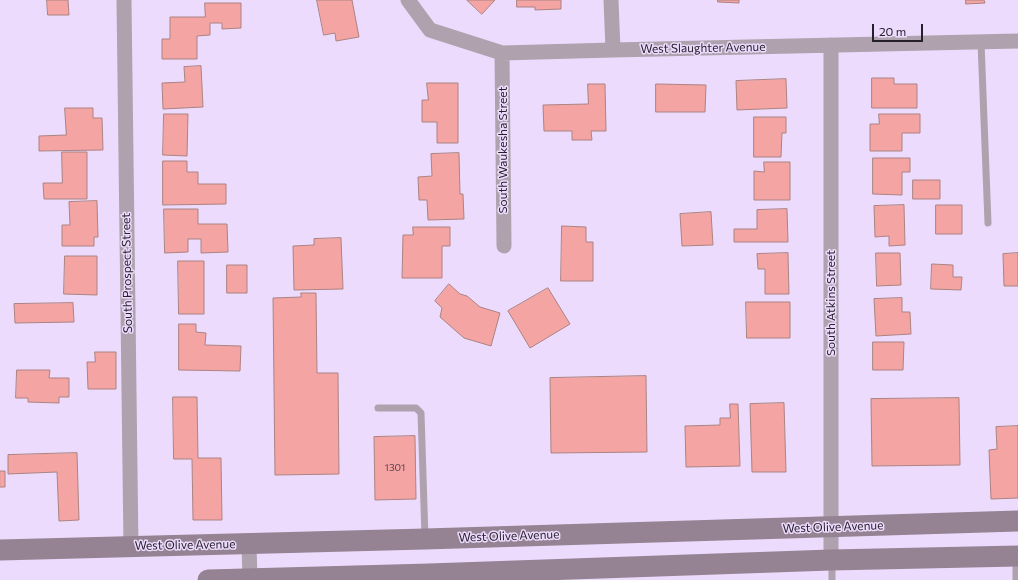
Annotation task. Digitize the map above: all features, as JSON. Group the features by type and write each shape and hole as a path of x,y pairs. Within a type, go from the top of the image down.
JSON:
{"main road":[{"name":"West Olive Avenue","path":"0,550 1018,521"},
{"path":"208,580 527,575 664,569 832,570 1017,556"}],"street":[{"name":"South Prospect Street","path":"124,0 131,547"},
{"name":"West Slaughter Avenue","path":"408,0 430,30 502,53 1018,41"},
{"path":"611,0 613,50"},
{"name":"South Atkins Street","path":"831,45 832,570"},
{"name":"South Waukesha Street","path":"502,53 504,246"},
{"path":"249,544 250,580"}],"lane":[{"path":"981,42 988,222"},
{"path":"378,408 416,408 421,413 425,539"},
{"path":"1016,580 1017,556"}],"building":[{"path":"47,0 68,0 69,15 48,15"},
{"path":"317,0 352,0 359,37 336,41 335,33 324,35"},
{"path":"467,0 495,0 482,14"},
{"path":"517,0 561,0 561,9 535,10 535,7 517,7"},
{"path":"718,0 739,0 739,3 718,2"},
{"path":"966,0 984,0 985,3 966,4"},
{"path":"205,3 241,3 241,28 222,29 222,23 210,23 210,35 197,36 197,59 162,59 162,39 170,39 170,17 205,17"},
{"path":"201,66 203,107 163,109 162,83 185,82 184,67"},
{"path":"872,78 894,78 894,84 917,84 917,108 872,108"},
{"path":"786,79 787,108 737,110 736,81"},
{"path":"427,83 458,83 458,143 437,143 437,122 422,122 422,100 428,100"},
{"path":"588,84 605,84 606,131 591,131 592,140 572,140 572,131 544,131 543,105 588,104"},
{"path":"656,84 706,85 705,112 656,112"},
{"path":"65,108 93,108 93,118 102,118 103,150 39,151 39,136 66,135"},
{"path":"164,114 188,114 187,156 163,155"},
{"path":"879,114 920,114 920,133 902,133 902,151 870,151 870,124 879,124"},
{"path":"754,117 786,117 786,133 782,133 781,157 754,157"},
{"path":"62,152 87,152 87,199 44,199 43,183 62,183"},
{"path":"459,153 460,194 463,194 464,219 428,220 427,200 419,200 418,177 432,176 431,154"},
{"path":"873,158 910,158 910,172 902,172 902,195 873,194"},
{"path":"163,161 187,161 187,172 198,172 198,184 226,184 226,204 163,205"},
{"path":"764,162 790,162 790,200 754,200 754,171 764,172"},
{"path":"913,180 940,180 940,199 913,199"},
{"path":"97,201 98,237 94,237 94,246 62,246 62,225 70,225 69,202"},
{"path":"904,205 905,245 889,246 889,236 875,237 874,206"},
{"path":"936,205 962,205 962,234 936,234"},
{"path":"164,209 198,209 198,224 227,224 228,252 201,253 201,239 188,239 188,252 165,253"},
{"path":"787,209 788,242 734,242 734,229 757,229 757,210"},
{"path":"711,212 713,245 682,246 680,214"},
{"path":"562,226 586,227 586,242 593,242 593,281 561,281"},
{"path":"413,227 450,227 450,246 442,246 442,278 402,278 403,235 413,235"},
{"path":"341,238 343,289 294,290 293,246 314,245 314,239"},
{"path":"788,253 789,294 765,294 765,269 758,269 757,254"},
{"path":"876,253 900,253 901,285 877,286"},
{"path":"1018,253 1018,286 1004,286 1003,254"},
{"path":"65,256 97,256 97,295 64,294"},
{"path":"178,261 204,261 204,314 179,314"},
{"path":"932,264 953,265 953,277 962,277 961,290 931,289"},
{"path":"227,265 247,265 247,293 227,293"},
{"path":"449,284 460,294 467,296 480,307 500,313 491,346 464,338 440,317 442,308 435,301"},
{"path":"548,288 570,324 530,348 508,311"},
{"path":"301,293 316,293 317,373 338,373 339,474 275,475 273,298 301,297"},
{"path":"902,298 902,312 910,312 911,334 876,336 874,299"},
{"path":"746,302 790,302 790,338 747,338"},
{"path":"73,303 74,322 15,323 14,304"},
{"path":"179,324 196,324 196,332 206,333 205,345 241,346 240,371 179,370"},
{"path":"873,342 904,342 903,370 873,370"},
{"path":"95,352 116,352 116,389 88,389 87,362 95,362"},
{"path":"17,370 50,370 49,378 69,378 69,397 59,397 59,403 28,402 28,398 16,398"},
{"path":"646,376 647,452 551,453 550,378"},
{"path":"173,397 197,397 198,458 221,458 222,520 193,520 192,459 174,459"},
{"path":"959,398 960,465 872,466 871,399"},
{"path":"784,403 786,472 752,472 750,404"},
{"path":"730,404 738,404 740,466 686,467 685,426 720,425 720,418 730,418"},
{"path":"1018,426 1018,498 991,499 989,450 997,449 996,427"},
{"path":"415,436 416,499 375,500 374,437"},
{"path":"77,453 79,520 59,521 57,472 8,474 8,455"},
{"path":"0,471 5,471 5,487 0,487"}]}
